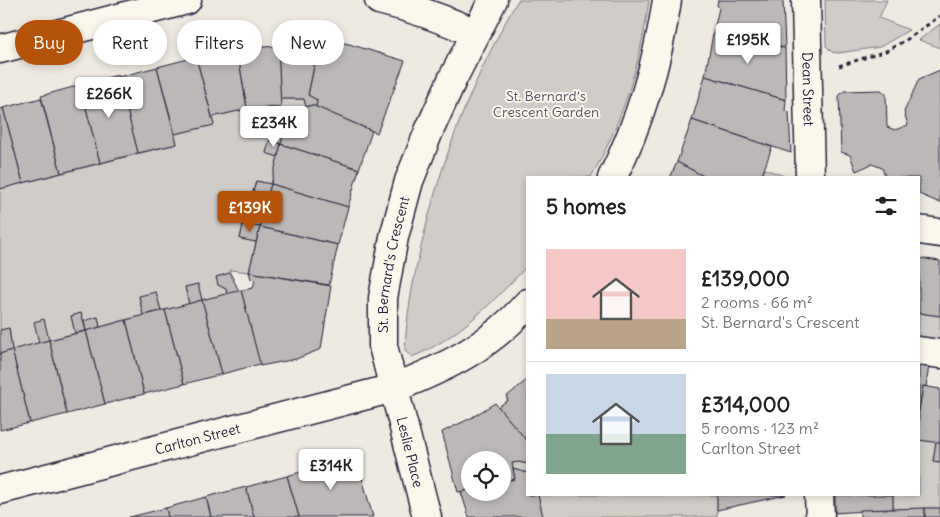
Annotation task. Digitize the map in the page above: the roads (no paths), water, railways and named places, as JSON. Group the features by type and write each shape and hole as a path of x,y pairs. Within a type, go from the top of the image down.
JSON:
{"street":[{"path":"0,49 187,0"},
{"path":"379,0 406,6 446,20 475,33"},
{"name":"St. Bernard's Crescent","path":"394,388 383,346 383,298 394,237 409,181 429,131 475,33 493,0"},
{"path":"613,176 647,90 661,40 667,0"},
{"name":"Dean Street","path":"806,0 810,176"},
{"path":"920,230 940,233"},
{"path":"394,388 446,367 472,352 503,330 526,305"},
{"path":"920,351 940,354"},
{"name":"Carlton Street","path":"0,490 394,388"},
{"name":"Leslie Place","path":"394,388 427,517"},
{"path":"820,496 820,517"}],"park label":[{"name":"St. Bernard’s Crescent Garden","path":"546,104"}]}
